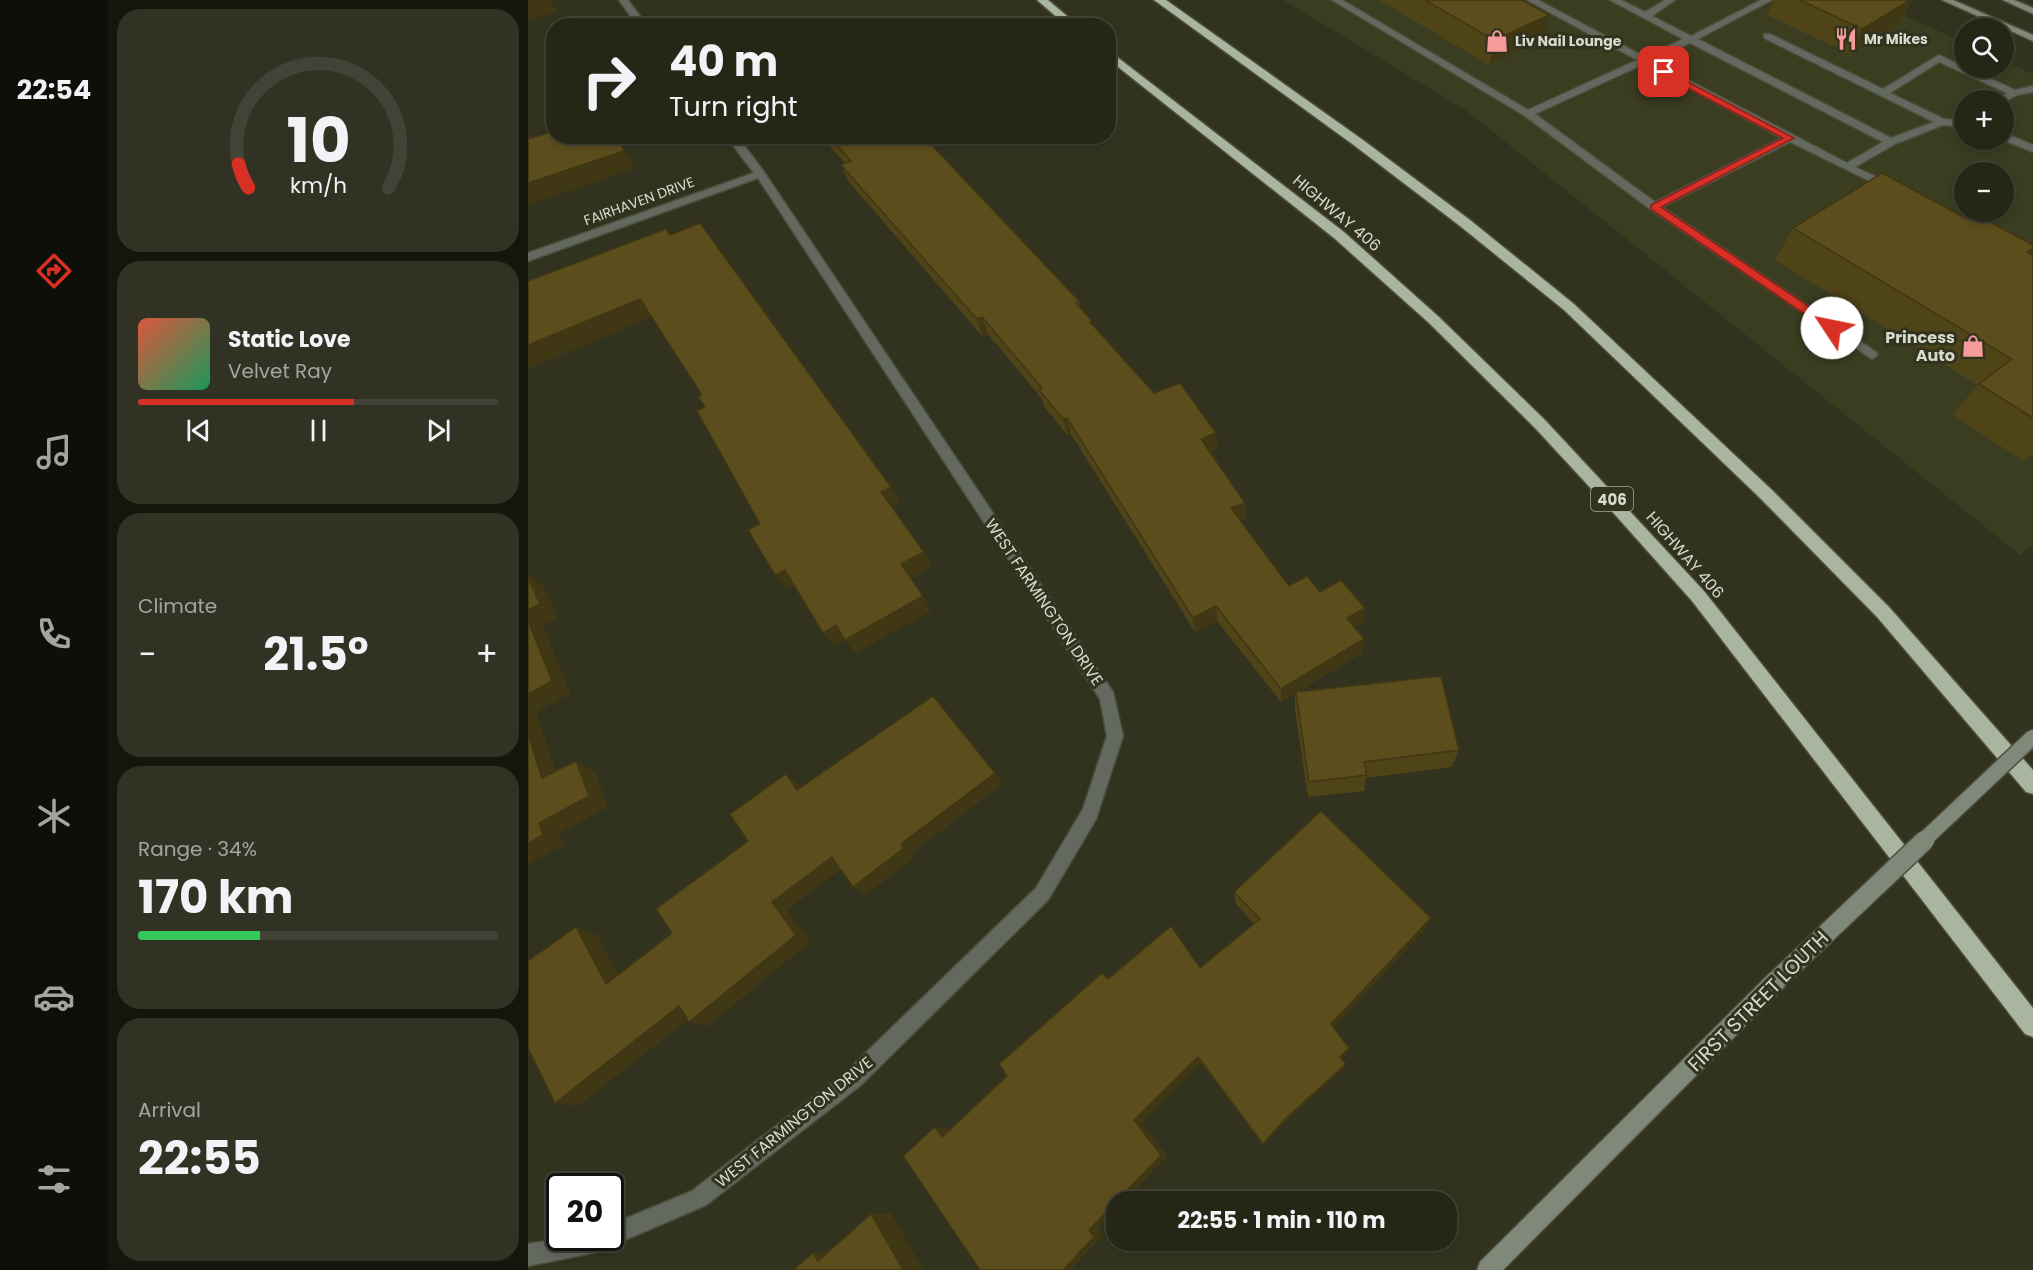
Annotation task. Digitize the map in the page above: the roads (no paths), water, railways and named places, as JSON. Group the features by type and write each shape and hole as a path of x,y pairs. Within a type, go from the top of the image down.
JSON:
{"highway":[{"path":"1042,0 1064,18"},
{"path":"1159,0 1359,143 1466,223 1569,307 1766,494 1883,612 2033,785"},
{"name":"HIGHWAY 406","path":"1116,59 1348,243 1442,328 1540,424 1608,495 1698,596 2033,1026"}],"street":[{"path":"623,0 637,18"},
{"path":"1336,0 1528,114 1654,207 1872,355"},
{"path":"1531,0 1643,62 1897,191"},
{"path":"1614,0 1891,142"},
{"path":"1645,16 1671,0"},
{"path":"1528,114 1643,62 1768,0"},
{"path":"1946,0 2033,38"},
{"path":"2007,0 2033,11"},
{"path":"1767,36 1942,122 1954,123"},
{"path":"1883,93 1939,58 2008,90"},
{"path":"2014,93 2033,89"},
{"path":"1847,167 1891,142 1942,122"},
{"path":"1654,207 1790,138"},
{"path":"2014,140 2033,149"},
{"name":"WEST FARMINGTON DRIVE","path":"624,1230 699,1198 854,1078 1042,894 1090,813 1115,736 1107,697 760,174 737,144"},
{"name":"FAIRHAVEN DRIVE","path":"528,257 760,174"},
{"name":"FIRST STREET LOUTH","path":"1488,1270 1777,980 2033,737"},
{"name":"WEST FARMINGTON DRIVE","path":"528,1255 549,1251"}],"place":[{"name":"Mr Mikes","path":"1846,39"},
{"name":"Liv Nail Lounge","path":"1497,41"},
{"name":"Princess Auto","path":"1973,346"}]}
